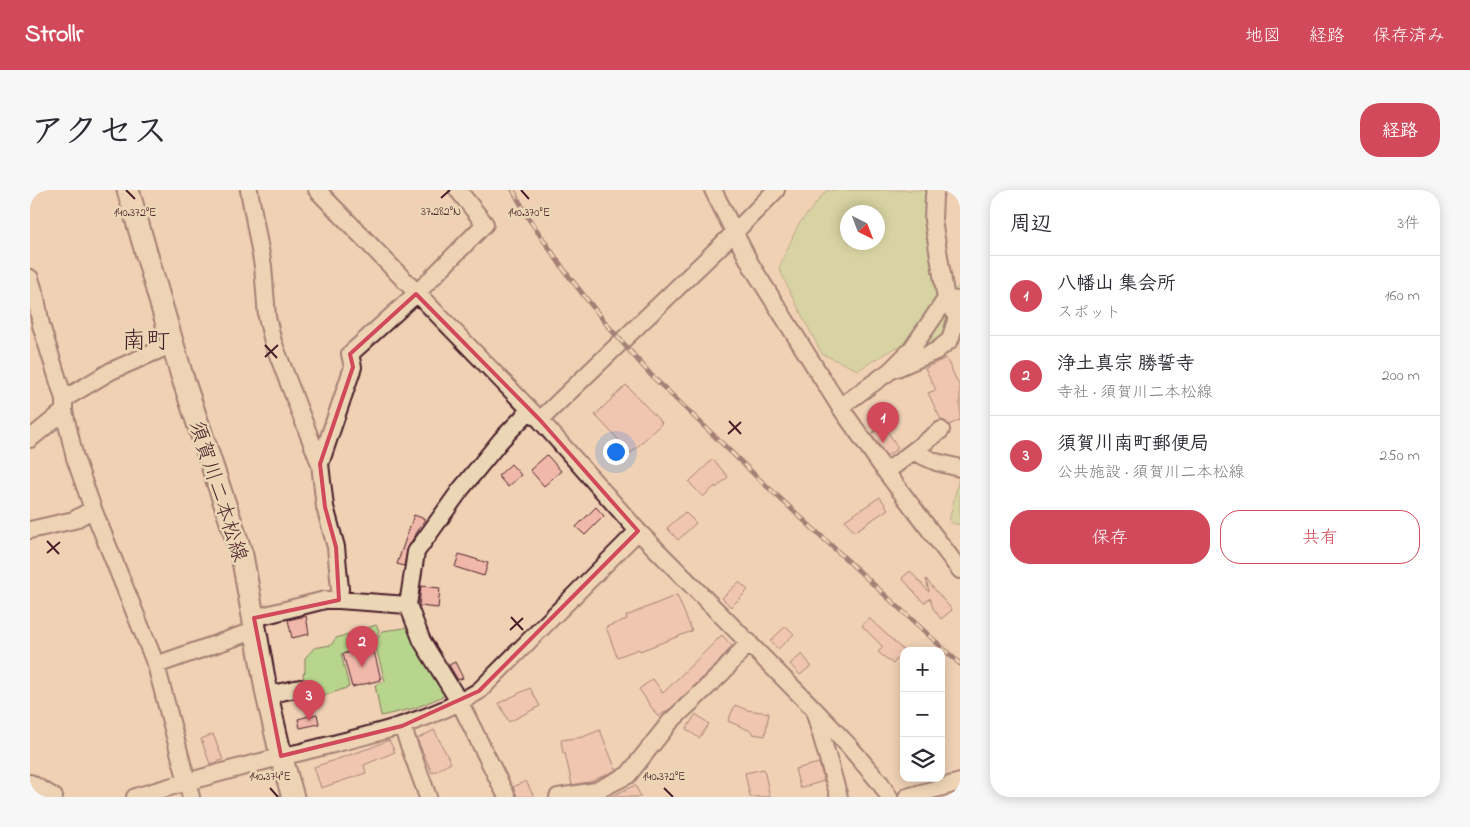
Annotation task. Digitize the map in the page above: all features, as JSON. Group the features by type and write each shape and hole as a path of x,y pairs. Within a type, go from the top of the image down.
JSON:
{"main road":[{"name":"須賀川二本松線","path":"128,190 182,376 242,556 268,695 281,756 293,797"}],"street":[{"path":"249,190 263,266 267,317 273,342 320,464 325,507 336,547 340,589 339,600"},
{"path":"317,190 535,415 638,531 813,708 881,784 888,797"},
{"path":"320,464 353,367 350,354 416,294 485,224 458,190"},
{"path":"712,190 751,265 840,407 960,570"},
{"path":"507,797 460,703 422,640 408,605 416,552 461,489 501,440 535,415 626,336 735,232 776,190"},
{"path":"890,371 936,351 950,340 957,317 933,220 936,190"},
{"path":"30,278 41,325 64,405 75,458 93,509 156,665 189,789"},
{"path":"840,407 890,371 911,350 953,300"},
{"path":"30,439 64,405 110,371 173,344"},
{"path":"886,472 942,430"},
{"path":"914,452 936,462 960,468"},
{"path":"30,530 74,520 93,509"},
{"path":"135,797 189,789 281,756 402,726 460,703 479,691 638,531"},
{"path":"156,665 255,624 325,600 408,605"},
{"path":"558,797 596,791 628,775 670,722 722,673 749,642"},
{"path":"268,695 300,688"},
{"path":"813,708 839,797"},
{"path":"402,726 427,797"},
{"path":"30,782 54,797"},
{"path":"906,797 960,782"}],"highlighted area":[{"path":"416,294 540,420 638,531 479,691 402,726 281,756 254,618 339,600 336,547 325,507 320,464 353,367 350,354"}],"green space":[{"path":"827,190 929,190 939,294 960,287 960,341 916,365 896,347 858,370 822,354 779,268 798,225"},
{"path":"960,478 960,525 949,522"},
{"path":"376,625 379,630 374,645 341,654 349,687 307,702 303,674 305,672 305,658 314,648 331,645 336,638"},
{"path":"412,627 446,695 415,708 381,716 375,685 385,681 375,644 382,631"}],"building":[{"path":"946,358 960,387 960,420 949,425 941,420 928,393 936,390 925,368"},
{"path":"626,385 662,423 631,453 595,415"},
{"path":"884,425 898,448 887,456 871,434"},
{"path":"547,455 561,471 544,486 530,470"},
{"path":"713,459 728,477 703,497 689,482"},
{"path":"511,464 521,475 508,487 498,476"},
{"path":"880,497 888,509 854,532 845,520"},
{"path":"596,507 604,516 585,535 576,527"},
{"path":"685,512 696,523 678,540 667,528"},
{"path":"414,515 425,519 408,547 404,566 397,564"},
{"path":"459,554 488,563 484,576 455,567"},
{"path":"910,571 929,592 926,579 952,610 941,619 933,608 930,598 924,603 902,578"},
{"path":"739,582 748,590 731,607 722,598"},
{"path":"421,586 440,588 438,608 419,606"},
{"path":"677,595 692,631 640,651 639,649 617,657 606,627 627,619 626,616"},
{"path":"306,616 309,634 292,638 288,620"},
{"path":"869,618 900,647 900,656 893,664 878,652 883,647 862,626"},
{"path":"786,626 794,634 778,649 770,641"},
{"path":"722,635 732,646 715,666 671,708 658,717 639,689 653,679 663,693"},
{"path":"373,647 381,680 352,687 343,654"},
{"path":"802,654 811,666 800,675 790,664"},
{"path":"455,662 463,678 458,680 449,665"},
{"path":"530,688 540,706 509,722 499,703"},
{"path":"735,705 747,710 769,713 765,736 753,734 753,732 728,721"},
{"path":"317,714 319,724 300,728 298,719"},
{"path":"696,714 709,724 699,738 686,729"},
{"path":"434,730 451,763 432,773 417,739"},
{"path":"600,730 616,770 589,782 572,785 561,740 583,737"},
{"path":"213,734 223,760 210,764 201,739"},
{"path":"389,740 395,752 364,765 366,773 321,788 314,767"},
{"path":"819,763 824,781 800,788 795,769"},
{"path":"764,769 770,797 750,797 745,773"},
{"path":"526,781 534,797 517,797 513,787"},
{"path":"635,785 641,797 610,797"}],"railway":[{"path":"513,190 529,219 567,274 608,326 651,375 759,479 960,664"}],"place":[{"name":"八幡山 集会所","path":"883,443"},
{"name":"浄土真宗 勝誓寺","path":"362,667"},
{"name":"須賀川南町郵便局","path":"309,721"}],"district":[{"name":"南町","path":"146,340"}]}
